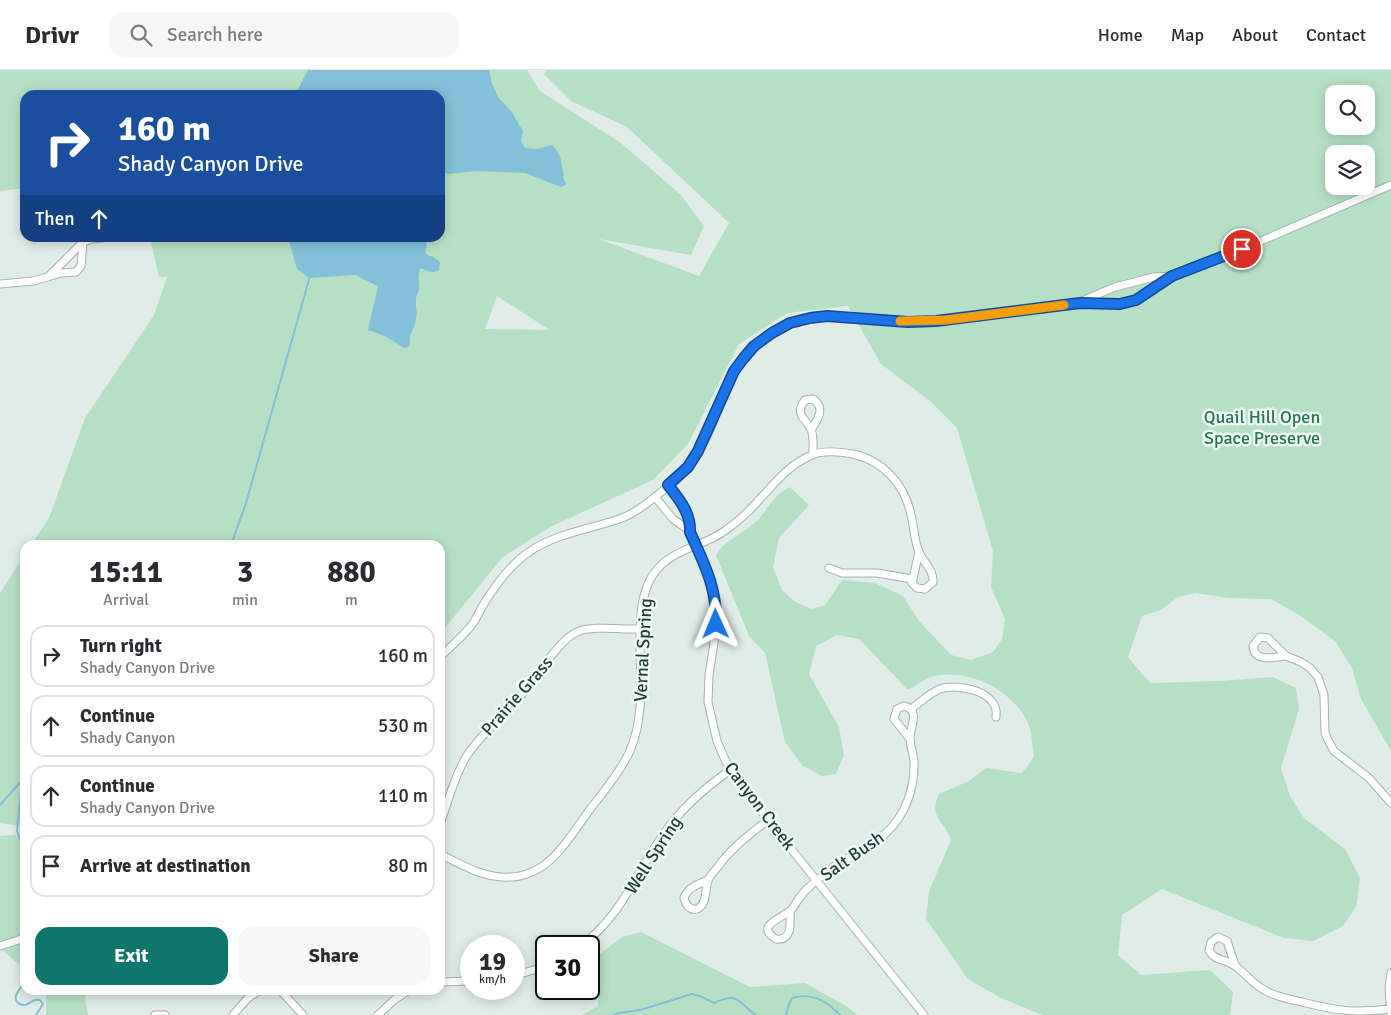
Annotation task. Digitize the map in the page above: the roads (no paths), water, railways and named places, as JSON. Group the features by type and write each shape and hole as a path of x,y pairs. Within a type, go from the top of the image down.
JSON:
{"street":[{"path":"445,653 474,623 485,601 506,573 529,552 542,544 556,539 625,518 655,497 688,467 698,451 738,365 754,346 790,323 827,316 908,322 936,321 1080,303 1120,304 1136,300 1172,276 1217,260 1391,185"},
{"path":"48,277 83,242"},
{"path":"0,284 33,282 61,273 76,272 81,266 83,242"},
{"path":"1080,303 1115,287 1154,277 1172,276"},
{"path":"811,430 813,454"},
{"name":"Vernal Spring","path":"445,856 493,877 512,877 527,874 541,867 559,852 624,763 635,738 640,714 643,594 656,570 677,554 719,535 739,521 781,474 790,467 813,454 846,453 871,460 883,467 894,478 907,501 919,552 932,574 933,582 928,588 921,589 915,586 912,579 919,552"},
{"name":"Canyon Creek","path":"668,485 686,512 690,522 690,532 711,582 717,606 709,675 708,702 716,741 730,770 924,1015"},
{"name":"Canyon Creek","path":"655,497 675,520 690,532"},
{"path":"675,520 686,512"},
{"path":"829,568 842,573 876,573 912,579"},
{"name":"Prairie Grass","path":"445,810 457,775 466,758 490,727 526,690 566,639 578,632 589,629 641,629"},
{"path":"1286,656 1266,637 1260,637 1253,646 1254,652 1260,657 1286,656 1301,662 1318,677 1324,696 1325,733 1334,751 1369,778 1391,803"},
{"path":"910,739 894,719 896,709 904,706 911,710 938,689 952,687 988,696 995,704 997,710 996,717"},
{"name":"Salt Bush","path":"790,911 801,895 817,880 838,864 862,851 886,834 898,820 910,793 913,778 914,758 910,739 914,714 911,710"},
{"name":"Well Spring","path":"594,935 619,908 663,834 680,813 694,798 730,770"},
{"path":"708,880 728,854 768,820"},
{"path":"0,946 20,940"},
{"path":"1235,965 1262,989 1290,1000 1348,1012 1390,1011 1391,973"},
{"path":"445,982 460,981"},
{"path":"233,1015 252,995"},
{"path":"285,995 303,1015"},
{"path":"378,1015 402,995"},
{"path":"155,1015 165,1015"}],"water":[{"path":"308,70 489,70 498,97 511,111 523,131 521,141 525,148 537,149 552,145 560,155 564,174 563,178 566,183 561,187 525,173 475,171 445,173 445,90 298,90"},
{"path":"289,242 426,242 427,245 425,253 440,262 439,270 437,271 432,272 421,268 419,289 416,296 417,316 410,335 410,346 404,348 385,336 368,330 378,286 355,275 309,278 297,269"}],"waterway":[{"path":"233,540 246,503 310,276"},
{"path":"0,805 20,783"},
{"path":"20,801 17,831 20,838"},
{"path":"20,988 16,998 16,1001 20,1004 25,1005 34,1000 40,1000 43,1004 36,1015"},
{"path":"614,1015 640,1010 692,994 714,1003 734,998 756,1015"},
{"path":"786,1015 792,998 799,996 819,999 840,1015"}],"park label":[{"name":"Quail Hill Open Space Preserve","path":"1262,427"}]}
